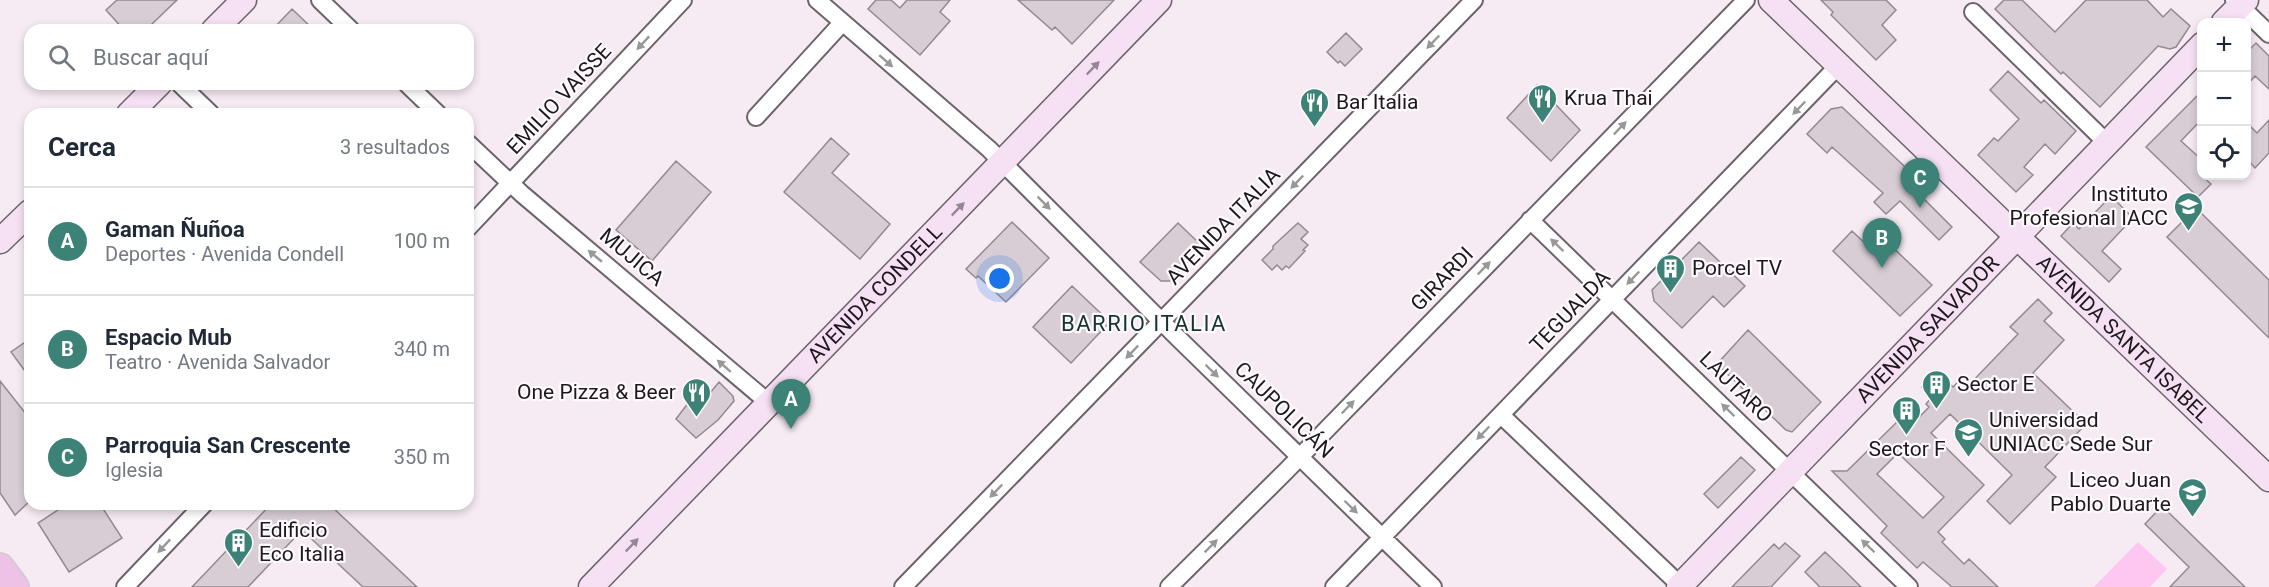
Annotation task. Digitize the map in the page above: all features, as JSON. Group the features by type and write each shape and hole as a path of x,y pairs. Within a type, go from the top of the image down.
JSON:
{"main road":[{"path":"220,24 244,0"},
{"name":"AVENIDA CONDELL","path":"591,587 1160,0"},
{"name":"AVENIDA SANTA ISABEL","path":"1771,0 2269,479"},
{"name":"AVENIDA SALVADOR","path":"1680,586 2197,50"},
{"path":"135,108 153,90"},
{"path":"0,241 24,218"},
{"path":"0,567 15,587"}],"street":[{"path":"320,0 345,24"},
{"name":"EMILIO VAISSE","path":"474,222 683,0"},
{"name":"CAUPOLICÁN","path":"817,0 1002,162 1433,587"},
{"name":"AVENIDA ITALIA","path":"903,587 1474,0"},
{"name":"GIRARDI","path":"1169,587 1300,457 1746,0"},
{"path":"2236,7 2269,34"},
{"path":"1973,12 2107,142"},
{"path":"756,117 842,23"},
{"name":"TEGUALDA","path":"1334,587 1839,65"},
{"path":"186,90 205,108"},
{"path":"413,90 432,108"},
{"name":"MUJICA","path":"474,149 510,184 769,403"},
{"name":"LAUTARO","path":"1530,220 1909,587"},
{"path":"1501,415 1680,586"},
{"path":"125,587 198,510"}],"shaded area":[{"path":"2138,542 2167,569 2150,587 2094,587"}],"building":[{"path":"117,0 177,0 152,24 119,24 106,10"},
{"path":"876,0 891,0 900,8 907,0 950,0 940,12 950,21 920,55 868,9"},
{"path":"1018,0 1114,0 1072,44 1055,27 1052,30"},
{"path":"1821,0 1886,0 1896,10 1882,25 1896,40 1876,60 1831,15 1833,12"},
{"path":"2004,0 2022,0 2055,32 2086,0 2147,0 2163,17 2171,9 2190,26 2176,47 2170,49 2158,46 2100,107 2063,72 2061,74 1995,9"},
{"path":"292,9 308,24 278,24"},
{"path":"1346,33 1362,49 1345,66 1340,61 1338,63 1327,52"},
{"path":"2256,43 2269,56 2269,89 2255,76 2251,80 2251,48"},
{"path":"2008,71 2041,103 2044,100 2076,131 2055,154 2045,144 2024,167 2033,175 2016,192 1978,155 1994,138 1998,141 2019,119 1990,90"},
{"name":"Krua Thai","path":"1537,85 1580,130 1551,161 1507,118"},
{"path":"2197,96 2197,124 2181,141 2197,155 2197,180 2206,180 2211,184 2198,197 2146,147"},
{"path":"1842,107 1923,184 1916,191 1952,227 1939,240 1900,201 1886,214 1874,202 1883,193 1832,147 1827,153 1807,134 1831,109"},
{"path":"2269,120 2269,153 2255,168 2251,164 2251,127 2257,133"},
{"path":"831,138 849,154 832,173 890,224 860,259 784,192"},
{"path":"676,161 711,192 652,261 616,230"},
{"path":"2111,196 2133,218 2102,251 2121,269 2109,282 2061,236 2073,223 2079,229"},
{"path":"2196,208 2269,280 2269,338 2167,237"},
{"path":"1012,222 1049,258 1006,302 978,276 976,278 966,269"},
{"path":"1178,223 1202,246 1170,281 1161,281 1140,262"},
{"path":"1298,223 1308,232 1301,239 1308,245 1303,250 1305,251 1289,268 1286,266 1282,270 1277,265 1272,270 1262,260 1273,249 1273,246"},
{"path":"1852,231 1871,249 1882,237 1932,285 1900,316 1833,251"},
{"path":"1699,242 1745,286 1724,307 1713,296 1682,328 1654,301 1652,290"},
{"path":"1072,286 1110,322 1071,363 1033,327"},
{"path":"2038,299 2052,313 2044,321 2064,340 2033,373 2086,424 2045,467 2056,477 2010,524 1987,501 2012,475 1950,414 1931,433 1984,485 1938,532 1945,539 1942,542 1964,564 1969,559 1998,587 1952,587 1923,562 1917,568 1881,533 1887,526 1832,471 1847,471 1898,421 1907,430 1929,407 1926,404 1932,397 1922,387 1937,371 1953,387 1959,381 1966,388 2018,334 2010,327","holes":["1898,453 1944,497 1923,518 1877,474"]},
{"path":"1748,330 1821,402 1792,432 1786,430 1717,364"},
{"path":"24,343 24,370 11,352"},
{"path":"0,381 24,411 24,507 15,515 0,493"},
{"path":"719,382 733,396 734,401 718,420 696,438 676,419 692,398 697,402 707,391 710,393"},
{"path":"1741,457 1755,470 1718,508 1704,494"},
{"path":"2162,506 2245,587 2170,587 2189,567 2145,524"},
{"path":"58,510 104,510 122,538 69,572 38,523"},
{"path":"265,510 335,510 417,587 363,587 302,530 248,587 192,587"},
{"path":"1785,543 1800,556 1771,587 1732,587 1774,544 1779,549"},
{"path":"1825,552 1861,587 1820,587 1805,572"}],"place":[{"name":"Krua Thai","path":"1543,124"},
{"name":"Bar Italia","path":"1315,128"},
{"name":"Parroquia San Crescente","path":"1920,208"},
{"name":"Instituto Profesional IACC","path":"2189,232"},
{"name":"Espacio Mub","path":"1882,268"},
{"name":"Porcel TV","path":"1671,294"},
{"name":"Sector E","path":"1936,410"},
{"name":"One Pizza & Beer","path":"697,418"},
{"name":"Gaman Ñuñoa","path":"791,429"},
{"name":"Sector F","path":"1907,436"},
{"name":"Universidad UNIACC Sede Sur","path":"1968,458"},
{"name":"Liceo Juan Pablo Duarte","path":"2192,518"},
{"name":"Edificio Eco Italia","path":"238,568"}],"district":[{"name":"BARRIO ITALIA","path":"1144,323"}]}
